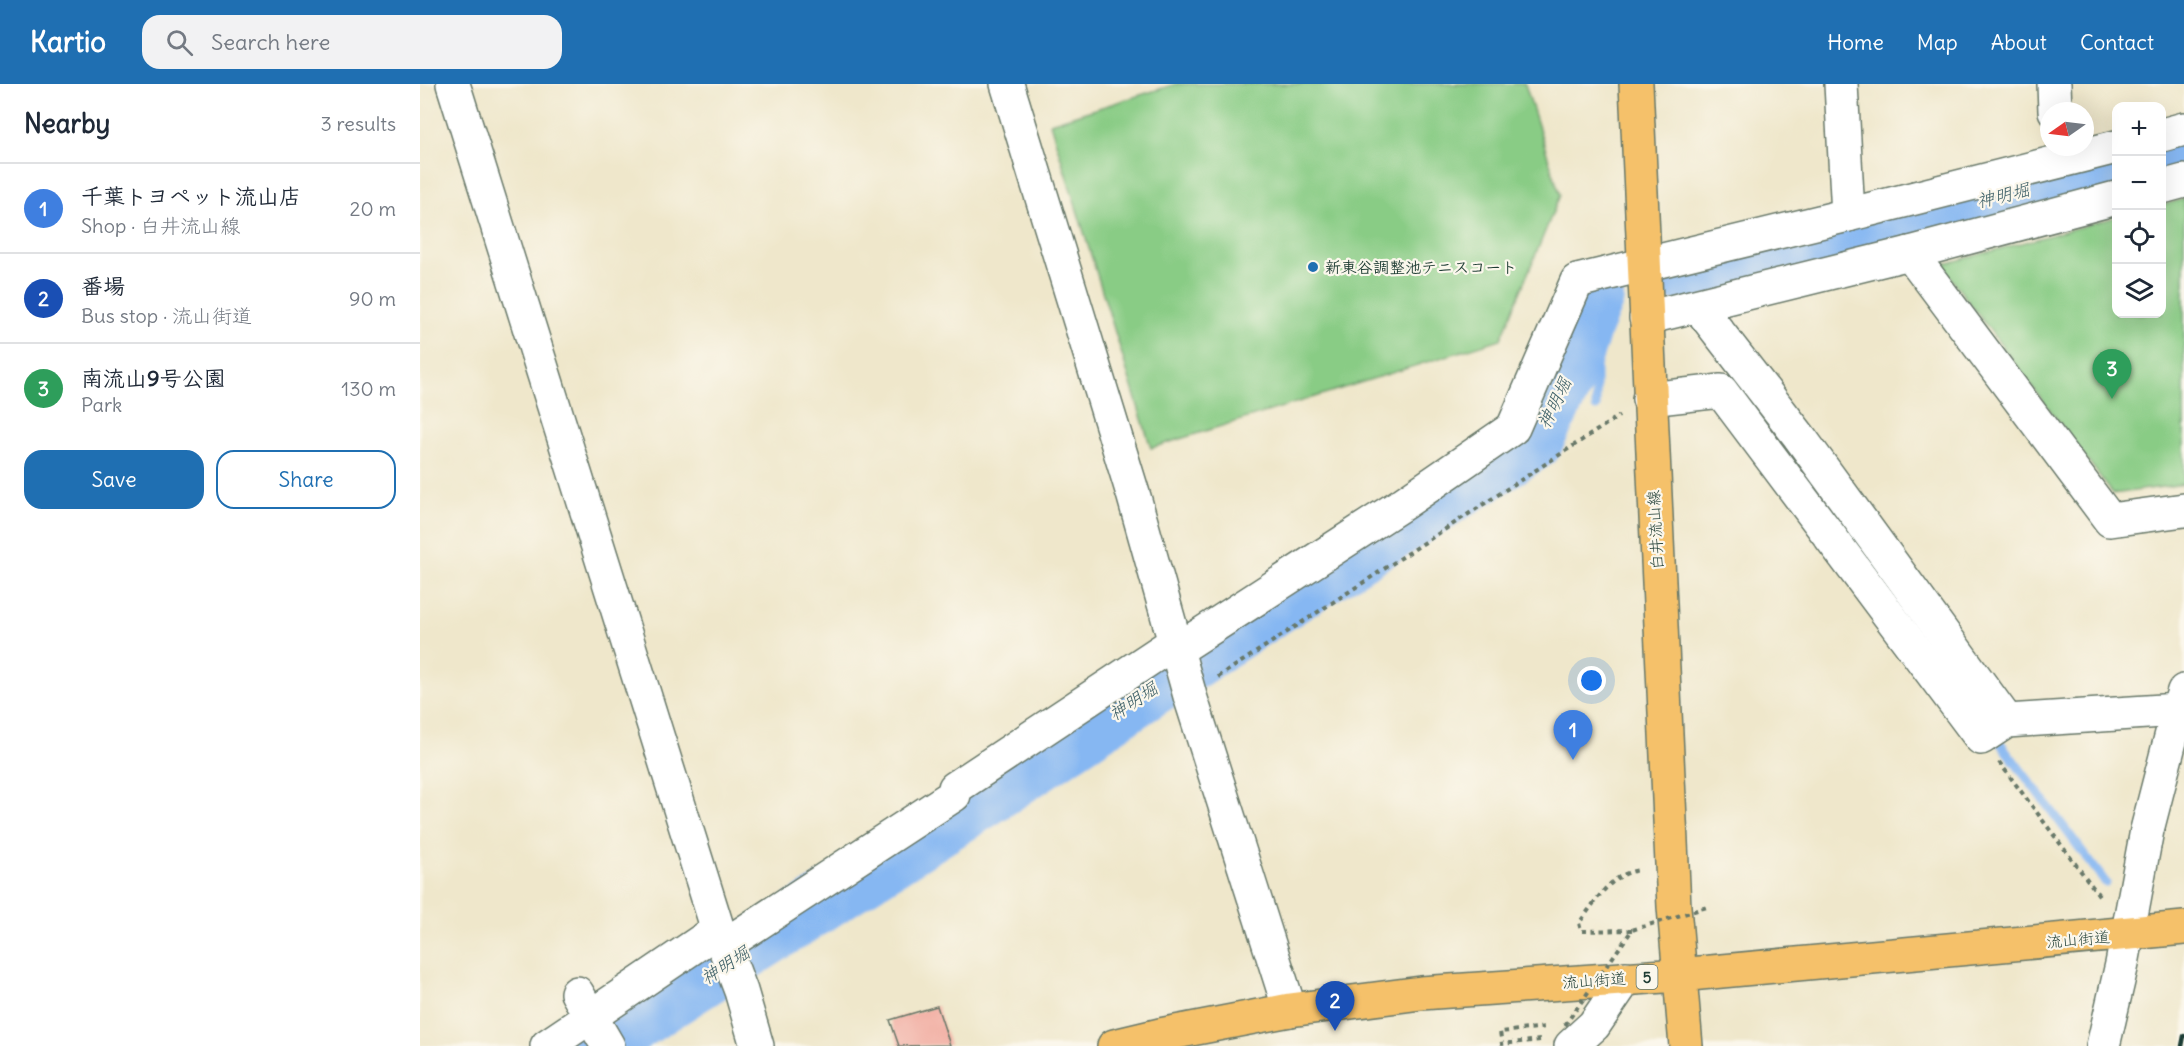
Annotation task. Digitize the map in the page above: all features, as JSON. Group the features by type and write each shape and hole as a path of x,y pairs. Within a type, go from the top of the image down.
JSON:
{"main road":[{"name":"白井流山線","path":"1636,84 1649,399 1679,975 1686,1046"},
{"name":"流山街道","path":"1114,1046 1290,1010 1420,993 1679,975 2184,928"}],"street":[{"path":"453,84 757,1046"},
{"path":"1007,84 1134,497 1190,696 1290,1010"},
{"path":"1841,84 1848,216"},
{"path":"2054,84 2055,102"},
{"path":"2166,134 2184,129"},
{"path":"2094,150 2112,148"},
{"path":"547,1046 594,1021 722,938 954,795 955,788 1404,503 1513,428 1577,281 1848,216 2054,156"},
{"path":"2166,186 2184,181"},
{"path":"1646,318 1910,253 2112,199"},
{"path":"1910,253 2110,520 2184,510"},
{"path":"1698,306 1799,436 1994,729"},
{"path":"1649,399 1721,391 1994,729"},
{"path":"1994,729 2181,700 2147,830 2128,934 2103,1046"},
{"path":"1557,1043 1594,1025 1626,978"}],"path":[{"path":"1190,696 1619,416"},
{"path":"1994,729 2128,934"},
{"path":"1641,870 1624,872 1611,881 1579,923 1581,931 1632,930 1707,907"},
{"path":"1557,1043 1502,1044 1500,1032 1565,1025 1632,930"}],"green space":[{"name":"新東谷調整池テニスコート","path":"1176,84 1525,84 1560,195 1501,339 1151,448 1050,123"},
{"path":"2184,199 2184,484 2113,494 1941,265 2112,218 2112,318 2166,318 2166,204"}],"building":[{"path":"937,1006 950,1045 899,1046 890,1020"}],"waterway":[{"name":"神明堀","path":"2166,156 2184,151"},
{"name":"神明堀","path":"1679,274 2112,169"},
{"path":"1596,297 1596,407"},
{"name":"神明堀","path":"599,1046 993,794 1249,624 1535,442 1568,376 1596,297"},
{"path":"1995,736 2106,883"}],"railway":[{"path":"2182,1046 2184,1036"}],"place":[{"name":"新東谷調整池テニスコート","path":"1313,267"},
{"name":"南流山9号公園","path":"2112,399"},
{"name":"千葉トヨペット流山店","path":"1573,760"},
{"name":"番場","path":"1335,1031"}]}
